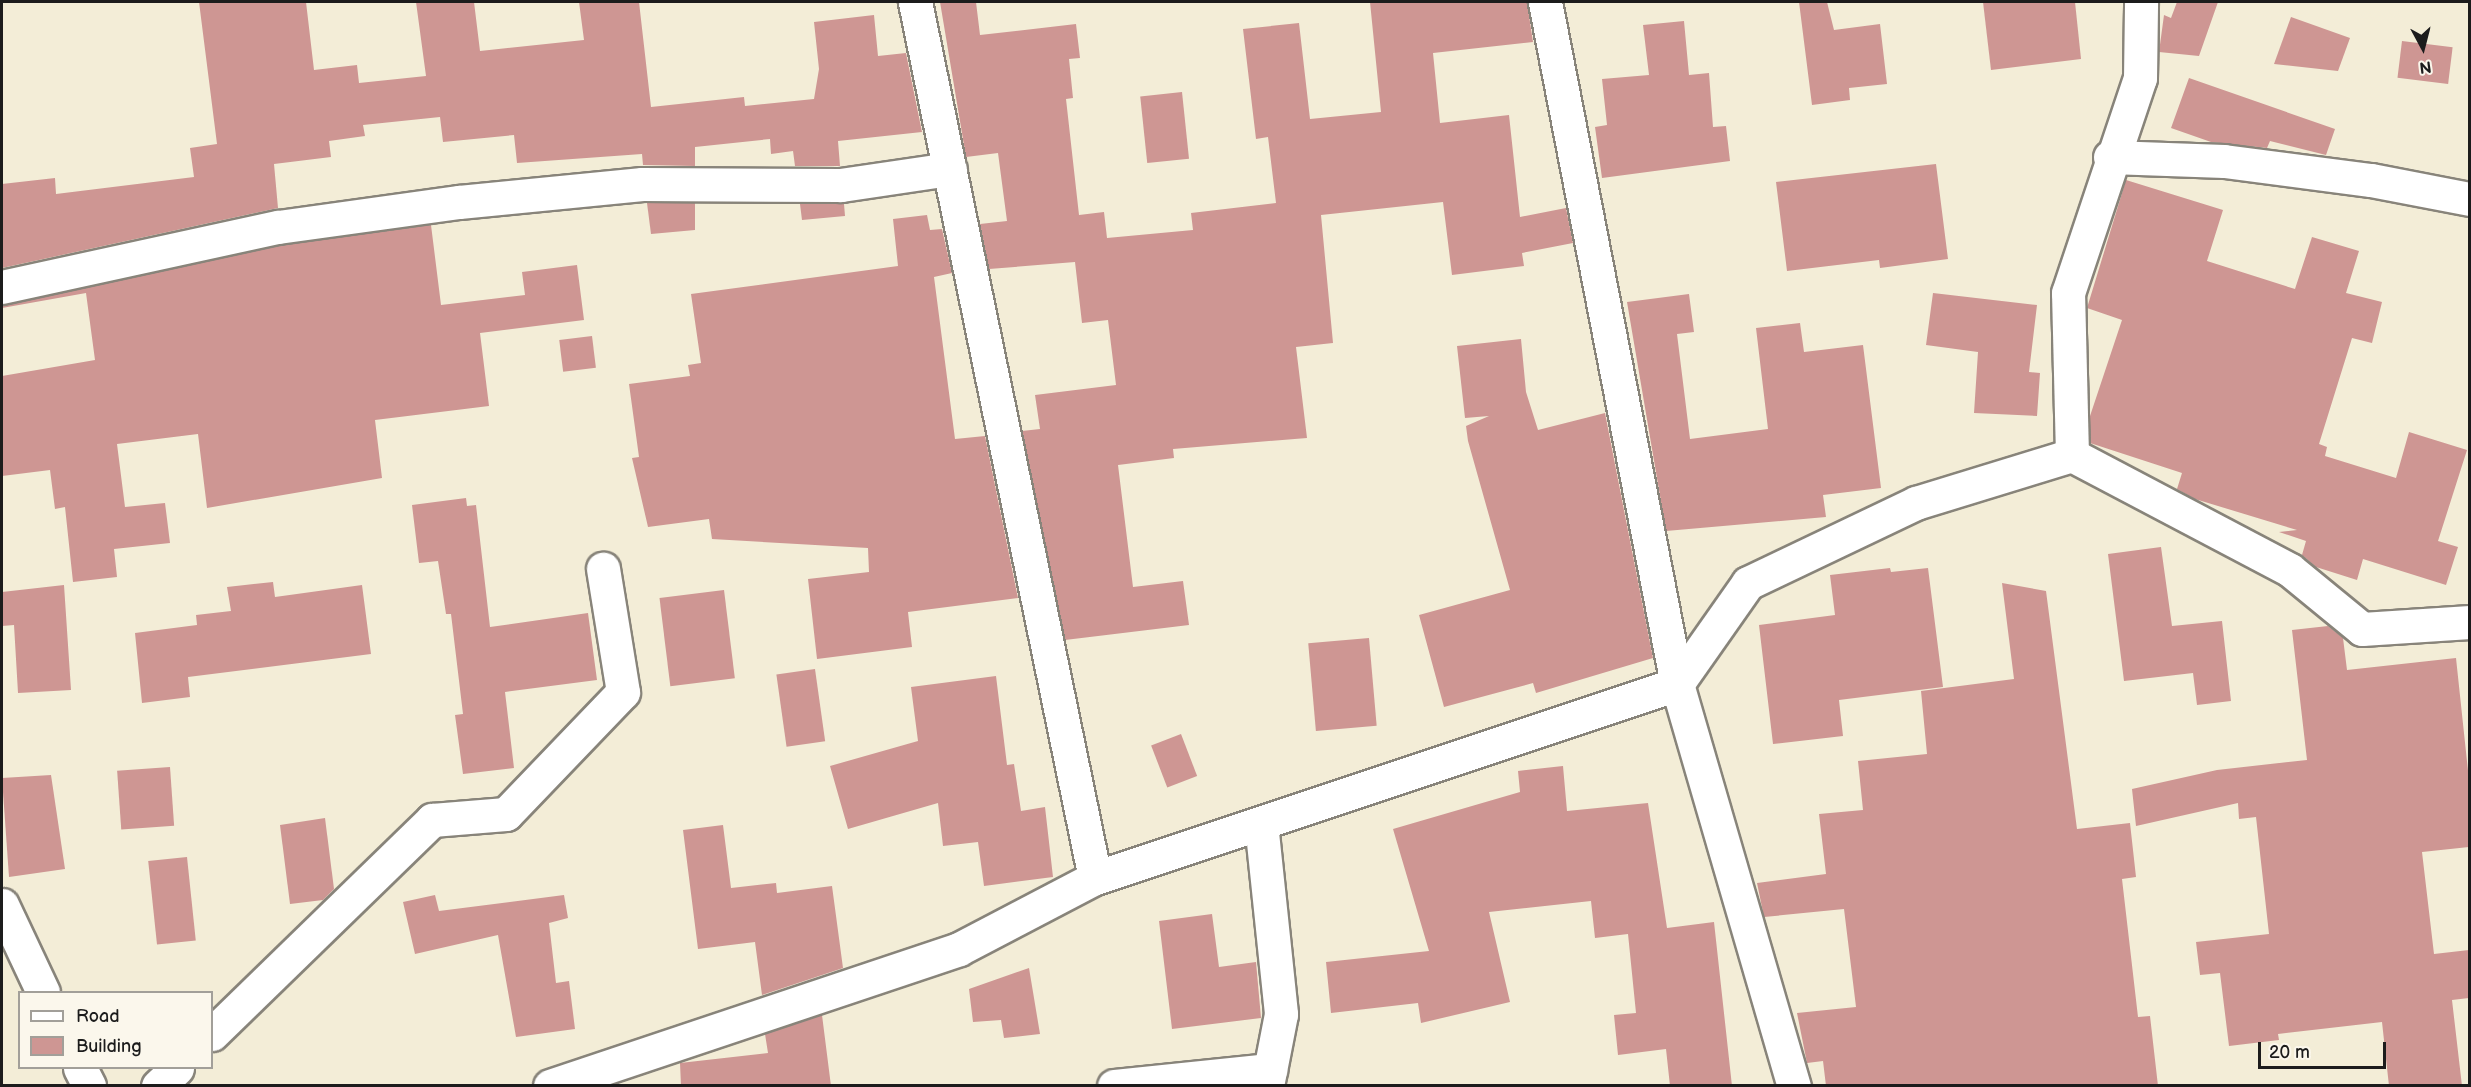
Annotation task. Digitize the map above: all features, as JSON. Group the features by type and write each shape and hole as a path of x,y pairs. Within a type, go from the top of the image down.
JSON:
{"street":[{"path":"915,2 1095,878"},
{"path":"1545,2 1677,684 1794,1086"},
{"path":"2072,455 2068,293 2110,157 2140,78 2141,2"},
{"path":"2110,157 2224,162 2371,180 2469,200"},
{"path":"2,287 278,227 459,202 642,184 841,185 950,169"},
{"path":"550,1086 959,949 1095,878 1677,684 1748,583 1916,503 2072,455 2290,570 2362,629 2469,622"},
{"path":"213,1033 432,820 506,814 623,692 603,569"},
{"path":"1114,1086 1269,1078 1281,1014 1261,823"},
{"path":"2,905 42,991"},
{"path":"80,1069 89,1086"},
{"path":"158,1086 176,1069"}],"building":[{"path":"199,2 306,2 314,70 357,65 359,83 426,76 416,2 474,2 480,51 584,40 579,2 639,2 651,107 744,97 745,106 814,99 819,69 814,22 874,15 878,56 906,53 922,132 838,141 840,166 795,166 793,151 771,154 770,139 695,147 695,166 643,165 642,154 517,163 514,135 443,142 440,117 363,125 365,136 329,141 331,157 274,164 278,208 2,268 2,184 55,178 56,194 194,177 190,148 217,144"},
{"path":"940,2 976,2 980,35 1076,24 1080,58 1069,59 1073,98 1066,99 1079,215 1104,212 1107,238 1193,230 1191,213 1276,203 1268,137 1256,139 1243,29 1299,23 1310,119 1381,112 1370,2 1527,2 1533,42 1433,53 1440,123 1509,115 1520,217 1566,208 1573,243 1522,253 1524,266 1452,275 1443,202 1321,215 1333,343 1296,347 1307,438 1173,449 1174,458 1118,465 1133,587 1183,581 1189,625 1065,640 1022,431 1040,429 1035,395 1116,385 1108,320 1082,323 1075,262 989,269 980,224 1007,221 998,153 966,157"},
{"path":"1799,2 1827,2 1834,30 1880,24 1887,84 1849,88 1850,100 1812,105"},
{"path":"1983,2 2075,2 2081,59 1991,70"},
{"path":"2177,2 2218,2 2199,56 2159,52 2164,15 2171,18"},
{"path":"2291,17 2350,38 2338,71 2274,64"},
{"path":"1684,21 1689,75 1709,73 1713,127 1726,126 1730,161 1602,178 1595,127 1607,125 1602,79 1649,75 1643,25"},
{"path":"2402,41 2453,47 2448,84 2397,78"},
{"path":"2189,78 2335,129 2326,155 2270,141 2267,148 2211,142 2171,128"},
{"path":"1182,92 1189,159 1147,163 1140,96"},
{"path":"1936,164 1948,259 1880,268 1879,260 1787,271 1776,182"},
{"path":"2126,180 2223,210 2207,261 2295,289 2312,237 2359,251 2346,293 2382,302 2372,343 2352,338 2319,444 2327,447 2325,456 2396,478 2409,432 2467,450 2438,541 2458,547 2446,585 2363,559 2357,580 2316,567 2302,555 2306,541 2279,532 2297,530 2195,499 2177,489 2182,473 2090,443 2090,416 2122,320 2087,308"},
{"path":"647,203 695,203 695,230 651,234"},
{"path":"800,204 844,204 845,216 802,220"},
{"path":"927,215 930,230 942,229 952,273 934,277 955,439 985,436 1018,598 908,612 912,647 817,659 808,579 869,572 868,548 712,539 709,519 648,527 632,458 639,457 629,384 690,376 688,365 701,363 691,294 898,266 893,219"},
{"path":"431,225 441,305 525,295 522,272 577,265 584,320 480,333 489,406 375,420 382,478 207,508 198,434 117,444 125,507 165,503 170,543 114,549 117,577 73,582 65,507 55,509 50,470 2,476 2,376 95,360 86,293 2,308 2,305 281,245"},
{"path":"1933,293 2037,305 2029,372 2040,373 2037,416 1974,413 1978,352 1926,345"},
{"path":"1689,294 1694,332 1677,334 1690,439 1768,429 1756,328 1800,323 1804,352 1863,345 1881,488 1823,495 1826,517 1666,531 1627,302"},
{"path":"592,336 596,368 563,372 559,340"},
{"path":"1521,339 1526,392 1538,430 1605,413 1653,658 1536,693 1533,683 1444,707 1419,615 1510,590 1468,441 1466,426 1489,416 1465,418 1457,346"},
{"path":"466,498 467,506 476,505 490,627 588,613 597,680 505,692 514,768 463,774 455,715 463,714 451,614 446,614 438,561 419,563 412,505"},
{"path":"2161,547 2172,626 2222,621 2231,701 2197,705 2193,673 2124,681 2108,554"},
{"path":"1890,568 1891,572 1928,568 1943,687 1839,700 1843,736 1773,744 1759,625 1835,615 1830,575"},
{"path":"273,582 275,597 362,585 371,654 188,677 190,697 142,703 135,633 197,625 196,615 231,611 227,587"},
{"path":"2002,583 2046,591 2077,829 2130,823 2136,877 2122,879 2138,1017 2150,1016 2158,1086 1826,1086 1823,1061 1807,1063 1797,1013 1856,1007 1844,909 1764,917 1757,883 1826,874 1819,814 1863,810 1858,761 1927,754 1921,691 2014,679"},
{"path":"64,585 71,690 18,693 14,625 2,626 2,592"},
{"path":"724,590 735,678 670,686 659,598"},
{"path":"2328,626 2343,638 2347,670 2456,658 2469,780 2469,847 2422,852 2434,954 2469,950 2469,998 2452,1000 2462,1086 2389,1086 2382,1022 2278,1034 2279,1040 2229,1046 2220,973 2200,975 2196,942 2269,934 2256,817 2239,819 2238,803 2136,826 2132,789 2217,770 2307,760 2292,630"},
{"path":"1369,638 1377,726 1316,731 1308,643"},
{"path":"815,669 825,741 787,747 776,674"},
{"path":"996,676 1007,765 1014,764 1021,811 1045,807 1053,877 984,886 978,842 943,846 938,803 848,829 830,766 918,741 911,687"},
{"path":"1181,734 1197,776 1167,787 1151,745"},
{"path":"1563,766 1567,811 1648,803 1667,928 1714,922 1732,1086 1670,1086 1666,1049 1618,1055 1614,1015 1636,1013 1628,934 1595,938 1591,901 1489,912 1510,1002 1421,1023 1418,1003 1331,1013 1326,962 1429,951 1393,829 1520,792 1518,771"},
{"path":"170,767 174,826 121,830 117,771"},
{"path":"51,775 65,869 9,877 2,778"},
{"path":"325,818 334,889 323,900 290,904 280,825"},
{"path":"723,825 731,888 776,883 777,893 832,886 843,968 762,995 755,942 698,949 683,830"},
{"path":"187,857 196,941 157,945 148,861"},
{"path":"435,895 439,911 564,895 568,918 549,923 556,983 569,981 575,1029 516,1037 498,935 415,954 403,902"},
{"path":"1212,914 1219,967 1256,962 1261,1018 1172,1029 1159,921"},
{"path":"1029,968 1040,1034 1004,1038 1001,1020 973,1022 969,989"},
{"path":"822,1015 831,1086 681,1086 680,1063 768,1053 765,1034"}]}
